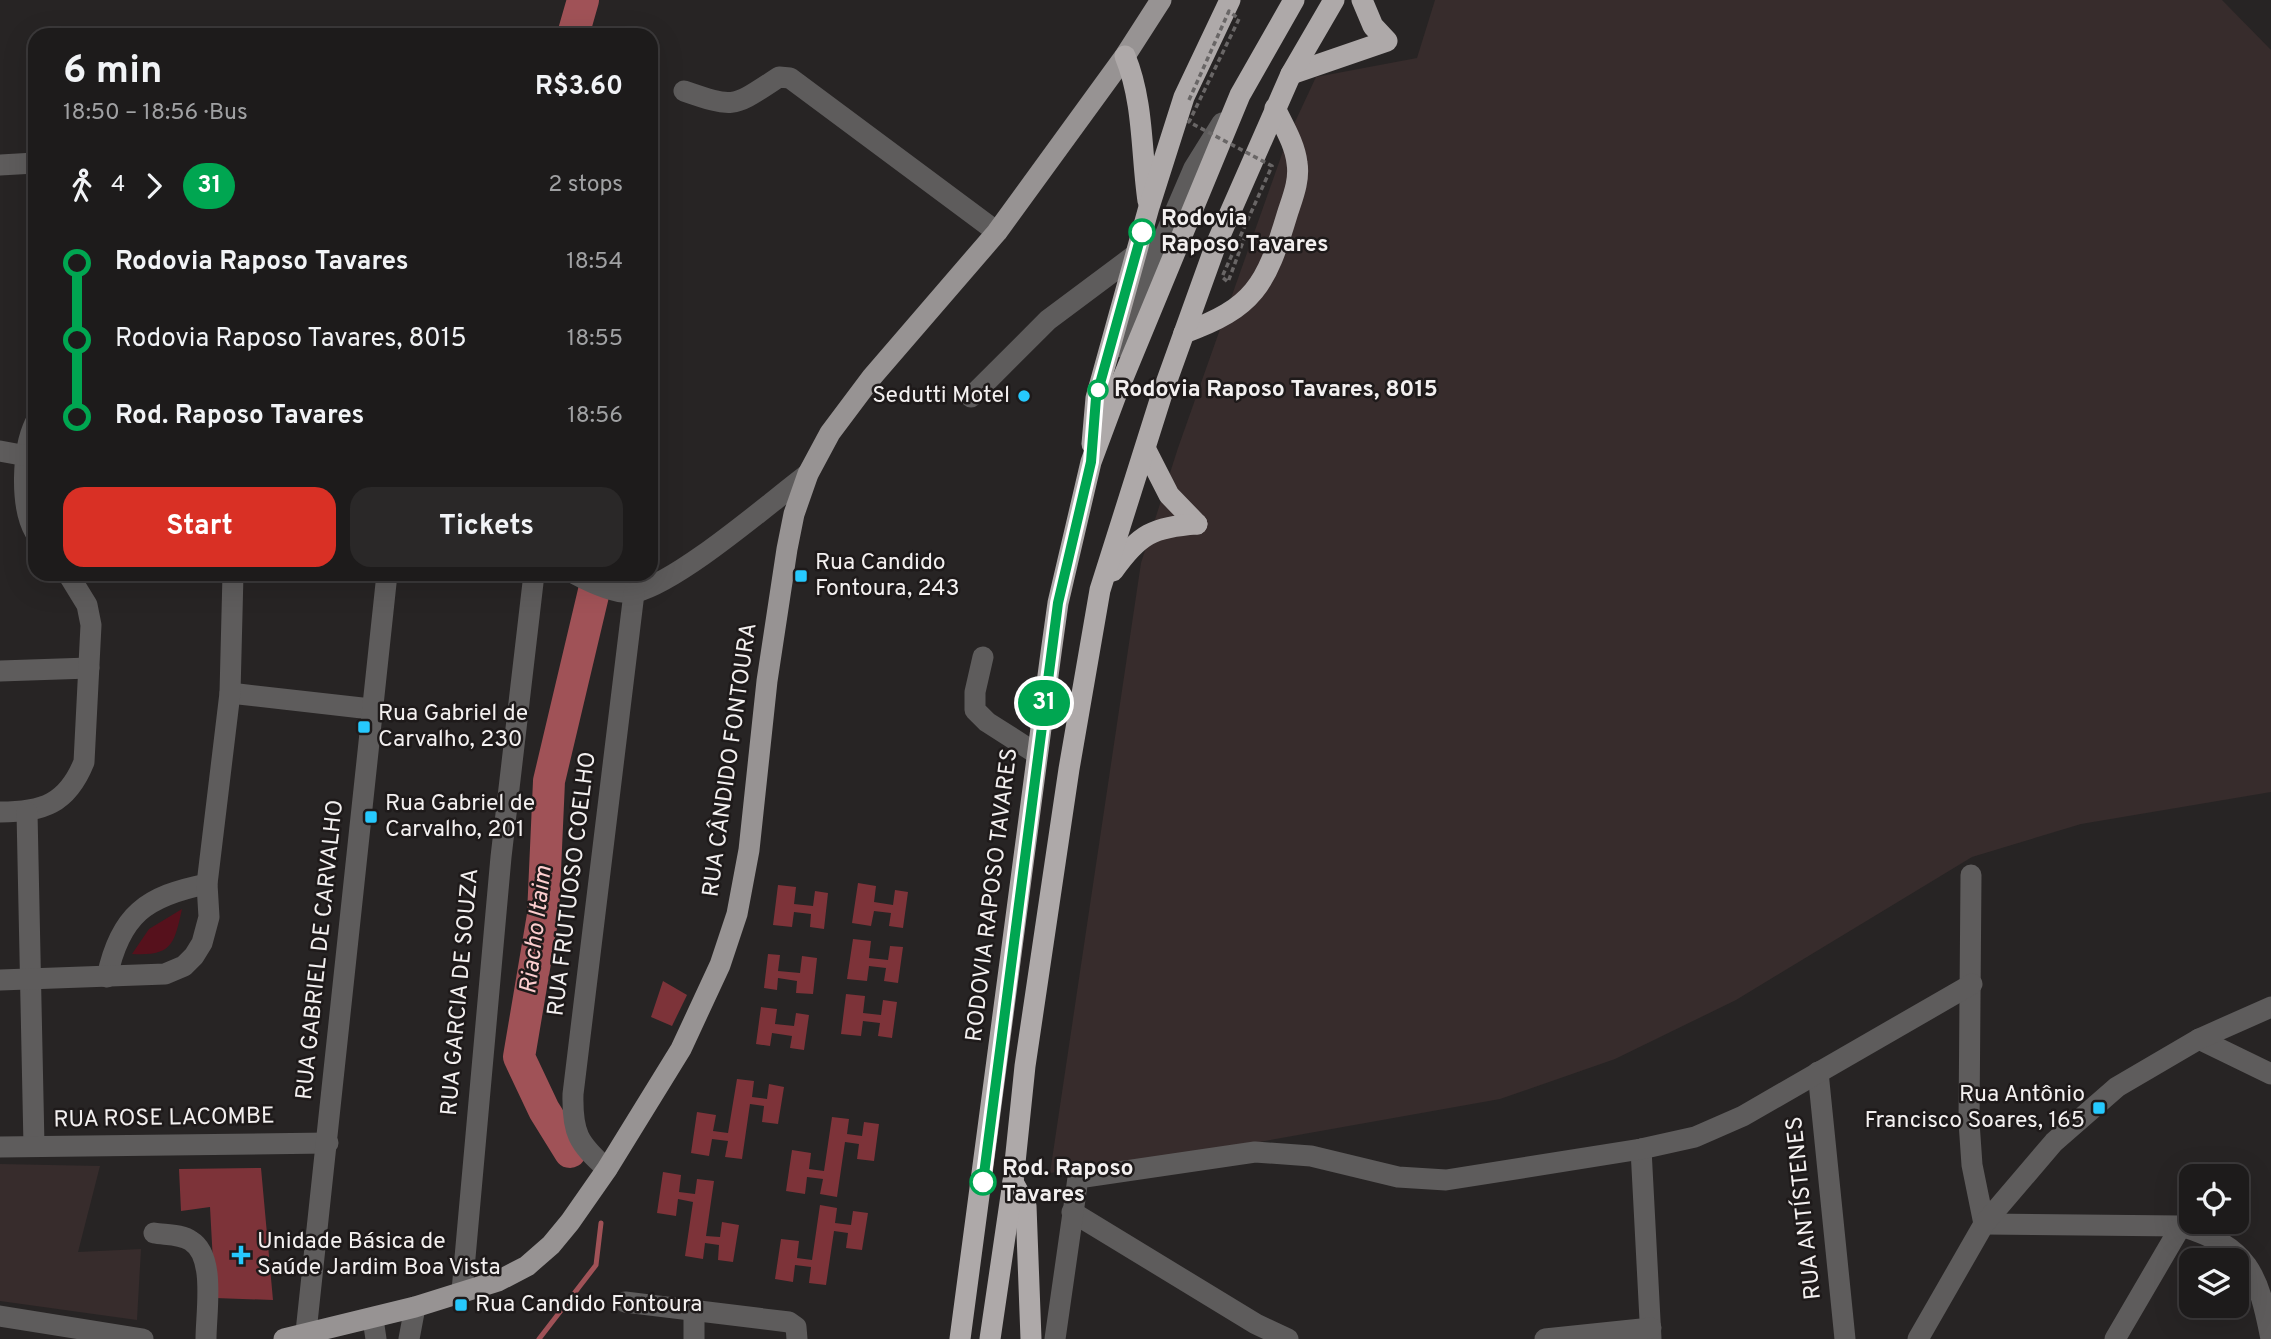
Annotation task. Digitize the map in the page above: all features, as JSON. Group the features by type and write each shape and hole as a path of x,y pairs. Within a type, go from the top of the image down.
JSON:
{"highway":[{"path":"1091,462 1096,398 1149,207 1184,97 1230,0"},
{"name":"RODOVIA RAPOSO TAVARES","path":"960,1339 993,1109 1058,603 1091,462 1240,95 1294,0"},
{"path":"990,1339 1013,1182 1025,1066 1065,796 1100,590 1215,247 1291,74 1334,0"},
{"path":"1291,74 1387,41 1373,26 1362,0"},
{"path":"1125,56 1138,91 1140,136 1149,207"},
{"path":"1184,333 1219,320 1237,309 1262,283 1278,243 1297,181 1297,163 1275,108"},
{"path":"1100,590 1128,550 1142,538 1158,528 1197,524 1169,495 1146,450"},
{"path":"1013,1182 1026,1206 1031,1339"}],"main road":[{"name":"RUA CÂNDIDO FONTOURA","path":"285,1339 306,1332 374,1329 415,1307 498,1281 527,1266 551,1245 570,1222 607,1169 681,1049 720,965 737,914 749,850 767,681 787,549 794,514 808,474 830,433 872,377 997,233 1125,56 1161,0"}],"street":[{"path":"684,91 723,105 736,104 779,76 790,78 997,233"},
{"path":"1096,398 1194,168 1240,95"},
{"path":"0,165 28,163"},
{"path":"971,397 1048,320 1135,255"},
{"path":"0,451 27,456"},
{"path":"28,452 24,503 28,519"},
{"path":"593,581 624,592 664,580 808,474"},
{"path":"0,813 27,812 43,808 61,797 76,782 85,762 91,625 87,605 72,581"},
{"path":"0,980 165,974 184,965 202,943 209,917 207,884 230,692 233,581"},
{"name":"RUA GABRIEL DE CARVALHO","path":"306,1332 386,581"},
{"name":"RUA GARCIA DE SOUZA","path":"462,1291 500,857 533,581"},
{"name":"RUA FRUTUOSO COELHO","path":"607,1169 586,1150 572,1126 573,1094 624,592"},
{"path":"983,657 975,692 975,710 987,722 1037,754"},
{"path":"0,671 89,668"},
{"path":"230,692 371,709"},
{"path":"27,812 34,1146"},
{"path":"1971,875 1969,1122 1972,1166 1984,1224"},
{"path":"107,977 113,950 131,918 160,897 207,884"},
{"path":"1055,1339 1077,1179 1255,1152 1311,1156 1398,1177 1446,1180 1642,1149 1695,1136 1743,1116 1972,984"},
{"path":"1918,1339 1984,1224 2054,1142 2117,1087 2199,1039 2271,1007"},
{"path":"2199,1039 2271,1074"},
{"name":"RUA ANTÍSTENES","path":"1818,1072 1845,1339"},
{"name":"RUA ROSE LACOMBE","path":"0,1147 328,1143"},
{"path":"1545,1339 1651,1333 1642,1149"},
{"path":"1072,1212 1256,1324 1288,1339"},
{"path":"1984,1224 2179,1226"},
{"path":"2115,1339 2179,1229"},
{"path":"154,1233 189,1239 201,1249 207,1262 206,1339"},
{"path":"2207,1234 2239,1255 2257,1280 2271,1339"},
{"path":"625,1302 791,1322 796,1327 797,1339"},
{"path":"408,1339 415,1307"},
{"path":"694,1310 694,1339"},
{"path":"0,1316 143,1339"}],"path":[{"path":"1189,100 1229,11 1239,19 1189,122 1272,166 1222,277 1228,282 1244,239"}],"shaded area":[{"path":"1435,0 2222,0 2271,50 2271,792 2081,824 1972,857 1736,1000 1615,1059 1500,1099 1237,1146 1050,1173 1141,563 1178,448 1288,137 1316,77 1417,58"},
{"path":"182,909 169,946 156,953 132,954 149,929"},
{"path":"0,1164 100,1166 78,1252 141,1249 137,1320 0,1301"}],"building":[{"path":"858,883 876,886 874,902 893,905 895,890 908,892 903,928 889,926 891,913 874,911 871,926 852,923"},
{"path":"778,885 796,887 794,904 813,906 815,891 828,893 824,929 810,927 811,914 794,912 792,927 773,925"},
{"path":"853,939 871,941 869,958 888,960 890,946 903,947 898,983 884,981 886,968 869,966 867,981 847,979"},
{"path":"768,954 780,955 778,971 800,973 802,956 817,958 813,994 796,993 797,981 778,978 777,990 764,988"},
{"path":"663,981 687,995 672,1026 651,1017"},
{"path":"846,994 865,996 863,1013 881,1015 883,1000 897,1002 892,1038 878,1036 880,1023 863,1021 861,1036 841,1034"},
{"path":"761,1007 777,1009 775,1024 794,1026 796,1013 809,1015 804,1050 790,1048 792,1036 772,1033 770,1046 756,1044"},
{"path":"737,1079 754,1081 752,1097 767,1099 769,1084 784,1087 778,1124 762,1122 764,1106 750,1104 742,1159 725,1157 728,1141 712,1139 709,1156 691,1153 697,1112 716,1115 713,1131 728,1133"},
{"path":"832,1117 849,1119 847,1134 862,1136 864,1122 879,1124 874,1161 857,1159 859,1144 845,1142 837,1197 820,1194 823,1179 807,1177 805,1194 786,1191 792,1150 811,1153 809,1169 824,1171"},
{"name":"Unidade Básica de Saúde Jardim Boa Vista","path":"261,1168 273,1300 215,1298 210,1207 181,1211 179,1169"},
{"path":"663,1172 681,1175 679,1192 695,1194 697,1179 714,1181 706,1236 720,1237 722,1222 739,1225 733,1262 718,1260 719,1245 705,1243 703,1259 685,1256 693,1202 678,1199 676,1216 657,1213"},
{"path":"820,1205 837,1208 835,1223 851,1225 853,1211 868,1213 862,1250 846,1248 848,1233 834,1231 826,1285 809,1283 811,1267 795,1265 793,1282 775,1279 781,1239 799,1241 797,1258 812,1260"}],"waterway":[{"name":"Riacho Itaim","path":"575,28 583,0"},
{"name":"Riacho Itaim","path":"570,1152 544,1110 519,1057 543,915 549,781 596,581"},
{"name":"Riacho Itaim","path":"539,1339 596,1265 601,1223"}],"bus line":[{"name":"31","path":"983,1182 1058,603 1091,462 1096,398 1142,232"}],"place":[{"name":"Rodovia Raposo Tavares","path":"1142,232"},
{"name":"Rodovia Raposo Tavares, 8015","path":"1098,390"},
{"name":"Sedutti Motel","path":"1024,396"},
{"name":"Rua Candido Fontoura, 243","path":"801,576"},
{"name":"Rua Gabriel de Carvalho, 230","path":"364,727"},
{"name":"Rua Gabriel de Carvalho, 201","path":"371,817"},
{"name":"Rua Antônio Francisco Soares, 165","path":"2099,1108"},
{"name":"Rod. Raposo Tavares","path":"983,1182"},
{"name":"Unidade Básica de Saúde Jardim Boa Vista","path":"241,1255"},
{"name":"Rua Candido Fontoura","path":"461,1305"}]}
